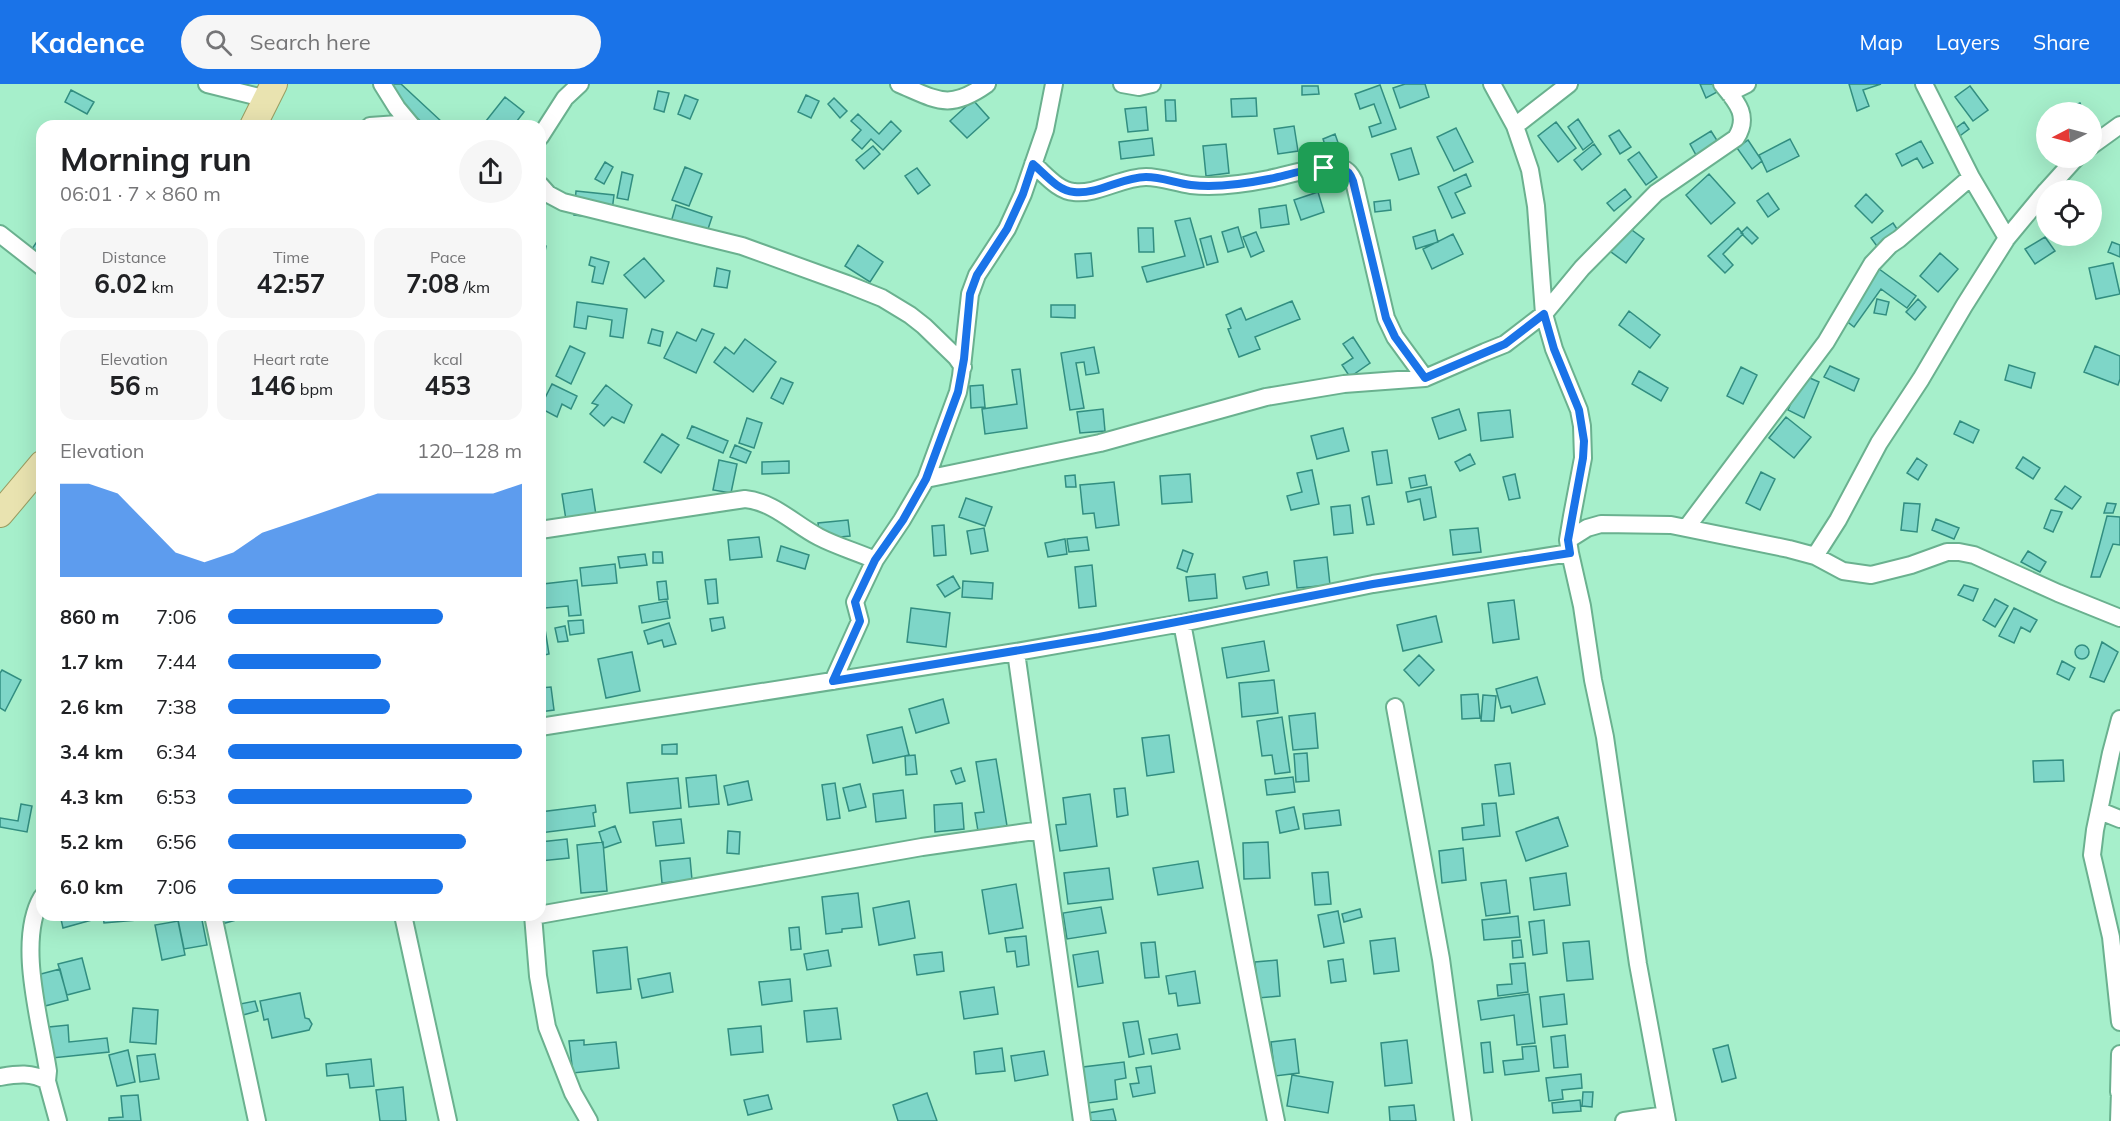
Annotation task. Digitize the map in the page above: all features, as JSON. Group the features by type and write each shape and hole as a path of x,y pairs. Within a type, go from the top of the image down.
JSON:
{"main road":[{"path":"256,120 270,92"},
{"path":"0,514 36,471"}],"street":[{"path":"207,84 270,92"},
{"path":"382,84 406,120"},
{"path":"546,128 565,99 580,84"},
{"path":"899,84 944,102 955,101 987,84"},
{"path":"833,681 860,621 855,602 875,560 903,520 926,479 958,392 963,367 970,294 977,275 1007,229 1023,194 1045,130 1054,84"},
{"path":"1122,84 1139,87 1152,84"},
{"path":"1492,84 1515,126 1530,170 1536,206 1544,314 1554,349 1579,410 1584,441 1569,546 1605,737 1638,964 1666,1118 1624,1121"},
{"path":"1515,126 1569,84"},
{"path":"926,479 1100,443 1266,397 1344,384 1425,378 1505,344 1544,314 1582,268 1656,193 1736,138 1743,127 1743,116 1726,88 1748,84"},
{"path":"1924,84 1971,177 2007,238"},
{"path":"2102,138 2120,124"},
{"path":"1033,164 1064,190 1075,193 1146,177 1192,185 1217,186 1265,180 1324,168 1343,168 1350,173 1353,181 1386,318 1395,337 1425,378"},
{"path":"2056,180 2067,168"},
{"path":"1687,527 1826,342 1872,264 1890,245 1971,177"},
{"path":"546,192 563,202 742,246 882,298 924,326 956,357 963,367"},
{"path":"1815,556 1838,520 1879,443 1921,379 1964,306 2007,238 2036,203"},
{"path":"0,234 36,262"},
{"path":"546,529 756,500 776,509 820,538 875,560"},
{"path":"546,727 1016,652 1182,623 1569,546 1587,528 1601,524 1687,527 1815,556 1843,571 1871,575 1911,565 1947,552 1959,552 1974,555 2048,589 2120,618"},
{"path":"1182,623 1212,778 1242,956 1276,1121"},
{"path":"1016,652 1082,1121"},
{"path":"1395,707 1442,959 1463,1121"},
{"path":"2120,719 2110,753 2092,855 2111,937 2120,1022"},
{"path":"2100,811 2120,819"},
{"path":"546,914 922,846 1041,830"},
{"path":"36,910 31,932 34,996 47,1064 47,1081 58,1121"},
{"path":"214,921 257,1121"},
{"path":"404,921 447,1121"},
{"path":"533,921 538,976 547,1027 573,1093 589,1121"},
{"path":"2119,1121 2120,1054"},
{"path":"0,1077 27,1074 47,1081"}],"building":[{"path":"388,84 401,84 440,120 419,120 384,88"},
{"path":"1405,84 1425,84 1429,97 1400,108 1393,88"},
{"path":"1700,84 1716,84 1719,91 1706,98"},
{"path":"1849,84 1881,84 1863,90 1869,106 1857,111"},
{"path":"1380,85 1396,129 1372,137 1369,127 1381,123 1374,104 1360,109 1355,94"},
{"path":"1302,86 1318,86 1319,94 1302,95"},
{"path":"1970,86 1988,110 1973,121 1955,97"},
{"path":"71,90 94,102 87,114 65,102"},
{"path":"658,91 669,93 664,112 654,109"},
{"path":"685,95 698,100 690,119 678,114"},
{"path":"806,95 819,101 811,118 798,112"},
{"path":"505,97 524,112 518,120 487,120"},
{"path":"834,98 847,111 840,118 828,104"},
{"path":"1256,98 1257,116 1232,117 1231,99"},
{"path":"973,100 989,118 967,138 950,121"},
{"path":"1165,100 1175,100 1176,121 1166,121"},
{"path":"1146,107 1148,130 1128,132 1125,109"},
{"path":"858,114 879,134 891,121 901,131 883,150 871,139 862,149 852,140 861,130 851,121"},
{"path":"1578,119 1593,142 1583,150 1568,127"},
{"path":"1556,122 1576,148 1558,162 1538,136"},
{"path":"1964,122 1969,129 1957,138 1952,131"},
{"path":"1294,126 1298,151 1278,154 1274,129"},
{"path":"1456,128 1473,162 1454,171 1437,137"},
{"path":"1619,130 1631,147 1620,154 1609,136"},
{"path":"1711,131 1718,142 1696,155 1690,144"},
{"path":"1335,134 1342,154 1315,164 1310,151 1325,145 1323,139"},
{"path":"1152,138 1154,155 1121,159 1119,142"},
{"path":"1790,139 1799,156 1767,172 1759,155"},
{"path":"1748,140 1762,161 1752,169 1737,148"},
{"path":"1921,141 1933,163 1923,168 1917,158 1902,166 1896,154"},
{"path":"1226,144 1229,173 1206,176 1203,146"},
{"path":"1594,144 1601,154 1582,170 1574,160"},
{"path":"873,146 880,154 864,169 856,160"},
{"path":"1411,148 1419,174 1399,180 1391,154"},
{"path":"1639,152 1657,177 1646,185 1628,160"},
{"path":"605,162 613,167 604,184 595,179"},
{"path":"685,167 702,174 689,206 672,200"},
{"path":"917,168 930,185 918,194 905,176"},
{"path":"622,172 633,175 628,200 617,198"},
{"path":"1466,174 1471,186 1455,193 1465,213 1452,218 1438,187"},
{"path":"1709,174 1735,203 1711,224 1686,195"},
{"path":"1625,189 1631,197 1614,211 1607,203"},
{"path":"576,191 614,195 611,219 574,215"},
{"path":"1318,192 1324,212 1301,220 1294,200"},
{"path":"1768,193 1779,209 1768,217 1757,201"},
{"path":"1866,194 1883,211 1872,223 1855,206"},
{"path":"1390,200 1391,210 1375,212 1374,202"},
{"path":"676,205 712,217 704,241 669,229"},
{"path":"1286,205 1289,224 1261,228 1259,209"},
{"path":"1190,218 1204,267 1147,282 1142,267 1185,256 1175,221"},
{"path":"1893,223 1901,235 1879,249 1871,238"},
{"path":"1625,225 1644,239 1626,263 1607,249"},
{"path":"1238,227 1244,247 1228,252 1222,232"},
{"path":"1747,227 1758,238 1752,244 1741,233"},
{"path":"1138,228 1153,228 1154,252 1139,252"},
{"path":"1738,228 1743,234 1723,254 1733,265 1725,273 1708,256"},
{"path":"1435,230 1438,242 1416,249 1413,237"},
{"path":"1256,232 1264,251 1251,257 1243,237"},
{"path":"1453,234 1463,254 1432,269 1423,249"},
{"path":"1211,236 1218,262 1207,265 1200,239"},
{"path":"2036,242 2036,246 2051,246 2055,251 2035,264 2025,249"},
{"path":"2112,242 2120,245 2120,257 2108,252"},
{"path":"36,243 36,259 24,261"},
{"path":"858,245 883,262 870,282 845,266"},
{"path":"1091,253 1093,276 1077,278 1075,254"},
{"path":"1940,253 1958,269 1938,292 1920,276"},
{"path":"591,257 609,262 603,284 592,282 595,267 589,265"},
{"path":"644,258 664,281 645,298 624,275"},
{"path":"2113,263 2120,294 2096,299 2089,268"},
{"path":"1875,266 1916,296 1907,308 1881,289 1854,327 1840,316"},
{"path":"717,268 730,271 727,288 714,286"},
{"path":"1877,299 1889,302 1886,315 1874,313"},
{"path":"1918,299 1926,307 1915,320 1906,312"},
{"path":"1292,301 1300,319 1255,337 1260,349 1239,357 1228,329 1231,328 1226,315 1241,308 1246,320"},
{"path":"577,302 627,309 623,338 610,336 612,320 588,316 586,329 574,327"},
{"path":"1051,305 1075,305 1075,318 1051,317"},
{"path":"1629,311 1660,335 1650,348 1619,325"},
{"path":"652,329 663,332 660,346 648,343"},
{"path":"702,329 714,334 696,373 664,358 677,332 696,341"},
{"path":"1353,337 1370,363 1350,377 1342,365 1353,358 1343,344"},
{"path":"745,339 776,362 753,392 714,362 725,347 734,354"},
{"path":"570,346 585,353 571,384 556,376"},
{"path":"2095,346 2120,356 2118,385 2084,372"},
{"path":"1094,347 1099,373 1086,375 1084,362 1076,363 1084,408 1070,410 1061,353"},
{"path":"2009,365 2035,373 2031,388 2005,380"},
{"path":"1830,366 1859,379 1854,391 1824,377"},
{"path":"1741,367 1757,375 1743,404 1727,396"},
{"path":"1020,369 1027,428 985,434 982,409 1017,404 1012,370"},
{"path":"1639,371 1668,388 1661,401 1632,384"},
{"path":"1803,375 1819,382 1804,418 1788,410"},
{"path":"781,378 793,383 783,404 771,398"},
{"path":"552,384 577,396 571,409 562,404 557,417 546,411 546,396"},
{"path":"606,385 632,405 624,423 612,417 604,426 590,414 598,405 592,403"},
{"path":"983,385 985,407 971,408 970,386"},
{"path":"1103,409 1105,431 1080,433 1077,412"},
{"path":"1459,409 1466,430 1439,439 1432,418"},
{"path":"1510,410 1513,437 1481,441 1478,413"},
{"path":"1786,417 1811,437 1794,458 1769,438"},
{"path":"747,418 762,423 754,448 739,443"},
{"path":"1960,421 1979,430 1973,443 1954,434"},
{"path":"692,426 728,441 723,453 687,438"},
{"path":"1343,428 1349,451 1317,459 1311,436"},
{"path":"662,434 679,445 661,473 644,462"},
{"path":"735,445 751,452 746,463 730,457"},
{"path":"1387,450 1392,483 1377,485 1372,452"},
{"path":"1470,454 1475,464 1460,471 1455,462"},
{"path":"2023,457 2040,468 2033,479 2016,468"},
{"path":"1917,458 1927,465 1918,480 1907,473"},
{"path":"719,460 737,464 731,493 713,490"},
{"path":"789,461 789,473 762,474 762,462"},
{"path":"1312,470 1319,504 1291,510 1287,496 1302,492 1297,473"},
{"path":"1761,472 1775,479 1760,510 1746,503"},
{"path":"1190,474 1192,502 1162,504 1160,476"},
{"path":"1515,474 1520,498 1509,500 1503,477"},
{"path":"1075,475 1076,487 1066,487 1065,476"},
{"path":"1425,475 1427,485 1411,488 1409,478"},
{"path":"1114,482 1119,525 1096,528 1094,513 1083,514 1080,485"},
{"path":"2065,486 2081,497 2072,509 2055,499"},
{"path":"1431,487 1436,517 1424,520 1420,499 1408,502 1406,492"},
{"path":"592,489 596,515 566,520 562,494"},
{"path":"1369,496 1374,524 1367,525 1362,498"},
{"path":"966,498 992,507 985,526 959,517"},
{"path":"1904,503 1920,504 1917,532 1901,530"},
{"path":"2107,503 2116,504 2113,513 2104,513"},
{"path":"1350,505 1353,533 1334,535 1331,507"},
{"path":"2051,510 2062,512 2053,532 2044,528"},
{"path":"2107,516 2120,517 2120,545 2113,544 2100,577 2091,577"},
{"path":"1936,519 1959,528 1954,539 1932,530"},
{"path":"848,520 850,536 820,539 818,523"},
{"path":"944,525 946,555 934,556 932,526"},
{"path":"984,528 988,551 971,554 967,531"},
{"path":"1478,528 1481,552 1453,555 1450,530"},
{"path":"759,537 762,557 730,560 728,540"},
{"path":"1087,537 1089,550 1069,552 1067,539"},
{"path":"1065,539 1067,554 1048,557 1045,543"},
{"path":"781,546 809,555 805,569 777,561"},
{"path":"1183,550 1193,554 1187,572 1177,568"},
{"path":"2028,551 2046,562 2040,572 2021,562"},
{"path":"653,552 662,552 663,563 653,563"},
{"path":"645,554 647,565 620,568 618,557"},
{"path":"1327,557 1330,585 1297,588 1294,561"},
{"path":"615,564 617,583 582,586 580,568"},
{"path":"1092,565 1096,606 1079,608 1075,567"},
{"path":"1267,572 1269,585 1246,589 1243,577"},
{"path":"1215,574 1217,598 1189,601 1186,577"},
{"path":"953,576 960,588 945,597 937,585"},
{"path":"716,579 718,603 708,604 705,580"},
{"path":"577,580 581,615 569,616 568,606 546,608 546,584"},
{"path":"666,581 668,599 659,600 657,582"},
{"path":"963,581 993,583 992,599 962,597"},
{"path":"1964,585 1978,589 1973,601 1958,595"},
{"path":"1995,599 2008,606 1995,627 1983,620"},
{"path":"1514,600 1519,639 1493,643 1488,603"},
{"path":"667,601 670,618 642,623 639,606"},
{"path":"911,608 950,613 946,647 907,642"},
{"path":"2014,608 2037,620 2030,632 2021,627 2014,643 1999,636"},
{"path":"1436,616 1442,642 1403,651 1397,625"},
{"path":"723,617 725,628 712,631 710,619"},
{"path":"583,620 584,633 570,635 568,621"},
{"path":"669,623 676,644 664,647 662,640 648,644 644,631"},
{"path":"565,626 568,641 558,642 555,628"},
{"path":"546,635 549,654 546,655"},
{"path":"1264,641 1269,671 1227,678 1222,648"},
{"path":"2102,642 2118,652 2104,682 2090,677"},
{"path":"2082,645 2087,647 2089,652 2087,657 2082,659 2077,657 2075,652 2077,647"},
{"path":"632,652 640,691 606,698 598,659"},
{"path":"1419,655 1434,670 1419,686 1404,670"},
{"path":"2062,661 2075,668 2069,680 2057,674"},
{"path":"2,670 21,680 5,711 0,708 0,673"},
{"path":"1537,677 1545,704 1512,713 1510,706 1501,708 1496,689"},
{"path":"1274,680 1278,713 1242,717 1239,683"},
{"path":"546,687 551,687 554,710 546,711"},
{"path":"1478,694 1480,718 1462,719 1461,695"},
{"path":"1483,695 1496,696 1494,721 1481,721"},
{"path":"943,699 949,723 916,733 909,709"},
{"path":"1315,713 1318,748 1293,750 1289,716"},
{"path":"1282,717 1290,772 1275,774 1272,755 1262,756 1257,721"},
{"path":"902,727 909,755 873,763 867,735"},
{"path":"1169,735 1174,772 1147,776 1142,738"},
{"path":"677,744 677,754 662,754 662,745"},
{"path":"1307,753 1309,781 1296,782 1294,754"},
{"path":"915,755 917,774 906,775 905,756"},
{"path":"996,759 1007,826 978,831 975,813 984,812 976,762"},
{"path":"2063,760 2064,781 2034,782 2033,761"},
{"path":"1510,763 1514,794 1499,796 1495,765"},
{"path":"961,768 965,781 956,784 951,771"},
{"path":"716,775 719,804 689,807 686,778"},
{"path":"1293,777 1295,792 1267,795 1265,780"},
{"path":"678,778 681,808 630,813 627,783"},
{"path":"748,781 752,800 728,805 724,786"},
{"path":"835,783 840,818 827,820 822,785"},
{"path":"860,784 866,807 849,811 843,788"},
{"path":"1125,788 1128,815 1117,817 1114,789"},
{"path":"903,790 906,818 876,822 873,794"},
{"path":"1090,794 1097,846 1060,851 1056,825 1066,824 1063,798"},
{"path":"962,803 964,829 935,832 934,805"},
{"path":"1496,803 1500,836 1463,840 1462,828 1484,825 1482,804"},
{"path":"21,804 32,806 27,832 0,827 0,818 18,821"},
{"path":"595,805 596,812 593,813 595,826 546,832 546,811"},
{"path":"1294,807 1299,829 1280,833 1276,811"},
{"path":"1339,810 1341,825 1305,829 1303,814"},
{"path":"1558,817 1568,846 1526,861 1516,832"},
{"path":"681,819 684,843 656,846 653,822"},
{"path":"615,826 621,842 604,848 599,832"},
{"path":"728,831 740,832 739,854 727,853"},
{"path":"567,839 569,858 546,860 546,841"},
{"path":"603,842 607,891 581,893 577,845"},
{"path":"1268,842 1270,878 1244,879 1243,843"},
{"path":"1463,848 1466,880 1442,883 1439,851"},
{"path":"690,858 692,880 662,883 660,861"},
{"path":"1198,861 1203,888 1158,895 1153,868"},
{"path":"1109,868 1113,899 1068,904 1064,873"},
{"path":"1328,872 1331,904 1315,905 1312,873"},
{"path":"1566,873 1570,905 1534,910 1530,878"},
{"path":"1506,880 1510,913 1486,916 1481,883"},
{"path":"1016,884 1023,928 989,934 982,890"},
{"path":"858,893 862,927 842,929 842,932 826,934 822,897"},
{"path":"909,901 915,938 879,945 873,908"},
{"path":"1101,907 1106,933 1067,939 1063,913"},
{"path":"1360,909 1362,917 1344,922 1342,914"},
{"path":"1338,911 1344,943 1324,947 1318,915"},
{"path":"1518,916 1520,937 1484,940 1482,920"},
{"path":"1544,920 1547,953 1533,955 1529,922"},
{"path":"61,921 88,921 63,928"},
{"path":"178,921 202,921 207,945 184,949"},
{"path":"178,921 185,955 162,960 155,925"},
{"path":"217,921 233,921 218,925"},
{"path":"799,927 801,949 791,950 789,928"},
{"path":"1026,936 1029,965 1017,967 1015,951 1007,952 1005,938"},
{"path":"1395,938 1399,971 1374,974 1370,941"},
{"path":"1521,940 1523,957 1513,958 1512,941"},
{"path":"1589,941 1593,979 1567,981 1563,943"},
{"path":"1155,942 1159,977 1145,978 1141,943"},
{"path":"627,947 631,989 597,993 593,951"},
{"path":"828,950 831,966 807,970 804,954"},
{"path":"1098,951 1103,983 1078,987 1073,955"},
{"path":"942,952 944,971 917,975 914,955"},
{"path":"82,958 90,989 67,995 58,964"},
{"path":"1343,959 1346,981 1331,983 1328,961"},
{"path":"1277,960 1280,996 1258,998 1255,962"},
{"path":"1525,963 1528,992 1498,996 1497,985 1512,984 1510,964"},
{"path":"60,969 68,1000 45,1006 37,975"},
{"path":"1195,971 1200,1003 1178,1006 1176,993 1169,994 1166,976"},
{"path":"670,973 673,992 642,998 638,979"},
{"path":"790,979 792,1001 762,1005 759,982"},
{"path":"994,987 998,1014 964,1019 960,992"},
{"path":"300,993 305,1018 309,1019 312,1024 309,1030 272,1038 268,1019 264,1020 260,1001"},
{"path":"1529,994 1535,1043 1517,1045 1514,1015 1481,1020 1478,1001"},
{"path":"1564,994 1567,1024 1543,1027 1540,997"},
{"path":"255,1001 258,1011 243,1015 240,1004"},
{"path":"133,1008 158,1010 156,1044 130,1042"},
{"path":"837,1008 841,1039 807,1042 804,1011"},
{"path":"1138,1021 1144,1054 1129,1057 1123,1023"},
{"path":"68,1025 69,1042 107,1038 109,1052 52,1058 49,1027"},
{"path":"761,1026 763,1052 731,1055 728,1029"},
{"path":"1177,1034 1180,1049 1152,1054 1149,1039"},
{"path":"1565,1035 1568,1067 1554,1068 1551,1037"},
{"path":"1295,1039 1299,1073 1275,1076 1271,1042"},
{"path":"584,1040 584,1045 616,1042 619,1068 573,1073 569,1041"},
{"path":"1407,1040 1412,1083 1385,1086 1381,1043"},
{"path":"1490,1042 1493,1072 1484,1073 1481,1043"},
{"path":"1728,1045 1736,1078 1722,1082 1713,1049"},
{"path":"1536,1046 1539,1071 1505,1075 1503,1061 1523,1059 1522,1047"},
{"path":"1002,1048 1005,1071 976,1074 974,1052"},
{"path":"128,1050 135,1082 117,1086 109,1055"},
{"path":"1044,1051 1048,1075 1015,1081 1011,1056"},
{"path":"155,1054 159,1079 140,1082 137,1056"},
{"path":"371,1059 374,1086 350,1088 348,1074 327,1076 326,1064"},
{"path":"1124,1062 1126,1078 1115,1080 1117,1099 1088,1103 1083,1067"},
{"path":"1151,1066 1155,1093 1133,1097 1130,1084 1139,1083 1136,1068"},
{"path":"1581,1074 1582,1088 1562,1090 1563,1099 1549,1101 1546,1078"},
{"path":"1292,1075 1333,1082 1328,1113 1287,1106"},
{"path":"403,1087 406,1121 380,1121 376,1090"},
{"path":"1583,1092 1593,1092 1592,1107 1582,1106"},
{"path":"927,1093 937,1121 898,1121 893,1105"},
{"path":"138,1095 141,1121 109,1121 109,1118 123,1117 121,1096"},
{"path":"768,1095 772,1109 748,1115 744,1100"},
{"path":"1580,1100 1581,1111 1553,1113 1552,1103"},
{"path":"1414,1105 1416,1121 1390,1121 1389,1107"},
{"path":"1113,1109 1116,1121 1089,1121 1088,1113"}],"route":[{"path":"1033,164 1064,190 1075,193 1146,177 1192,185 1217,186 1265,180 1324,168 1343,168 1350,173 1386,318 1395,337 1425,378 1505,344 1544,314 1554,349 1579,410 1584,441 1568,540 1570,553 1373,584 1182,623 833,681 861,618 855,602 875,560 903,520 926,479 958,392 964,359 970,294 977,275 1007,229 1023,194 1033,164"}]}
